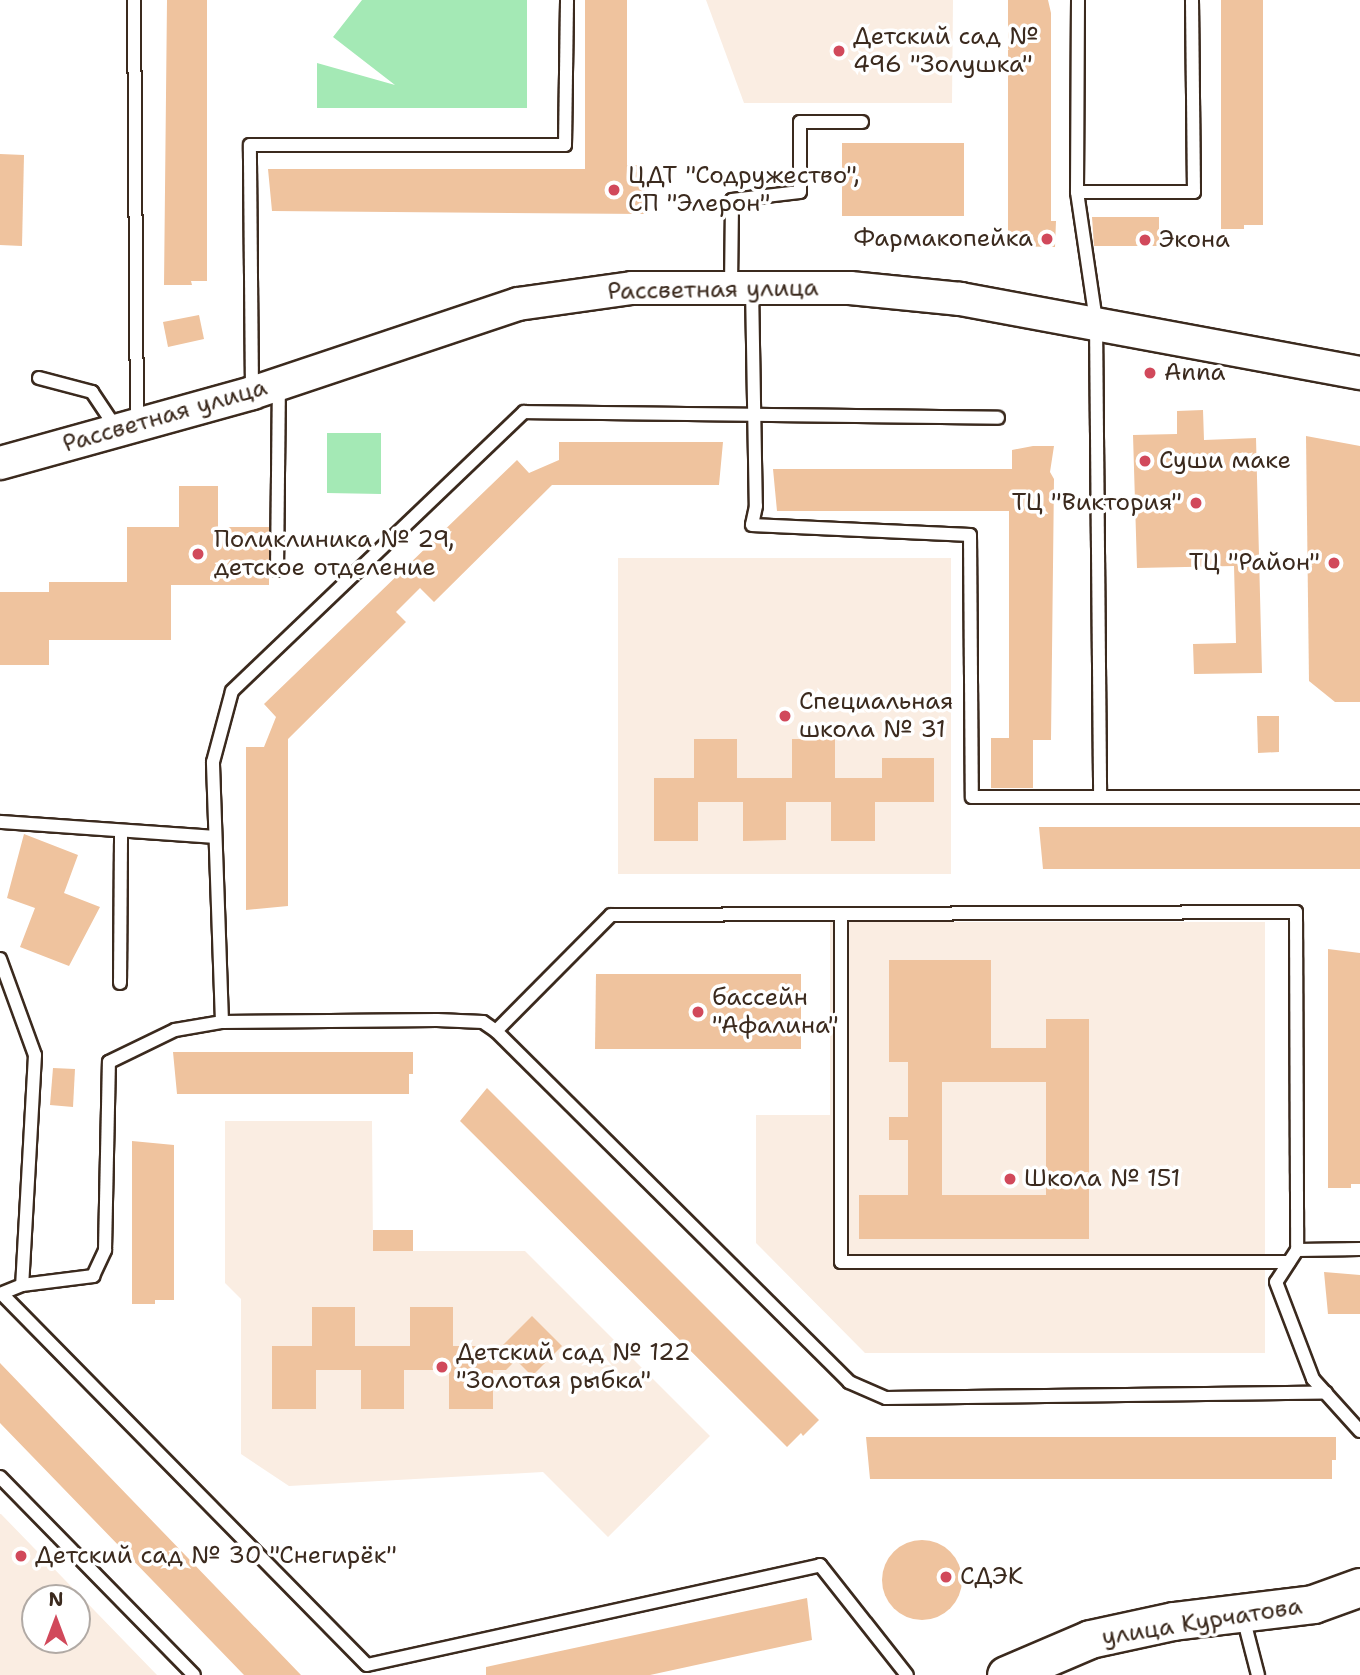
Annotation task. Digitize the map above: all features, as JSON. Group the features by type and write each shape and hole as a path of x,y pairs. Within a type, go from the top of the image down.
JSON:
{"main road":[{"name":"улица Курчатова","path":"1006,1675 1090,1639 1173,1621 1313,1604 1360,1587"}],"street":[{"name":"Рассветная улица","path":"0,463 265,389 518,304 632,288 850,288 946,297 1096,321 1360,373"}],"lane":[{"path":"127,426 134,0"},
{"path":"277,569 250,145 565,145 567,0"},
{"path":"1078,0 1077,192 1096,321 1100,797"},
{"path":"1077,192 1194,192 1192,0"},
{"path":"862,122 800,122 800,192 732,200 754,415 756,506 752,525 970,535 972,797 1360,797"},
{"path":"39,378 92,392 127,426"},
{"path":"222,1022 213,837 213,762 232,691 524,412 998,418"},
{"path":"0,822 213,837"},
{"path":"120,983 121,832"},
{"path":"496,1031 611,915 1296,912 1297,1250 1276,1282 1313,1379 1360,1431"},
{"path":"841,914 841,1262 1289,1262"},
{"path":"0,959 35,1055 22,1285"},
{"path":"907,1675 820,1565 367,1665 1,1294 22,1285 93,1276 105,1250 109,1062 175,1030 222,1022 483,1022 496,1031 849,1382 886,1398 1326,1393"},
{"path":"1297,1250 1360,1249"},
{"path":"0,1477 194,1675"},
{"path":"1242,1613 1258,1675"}],"shaded area":[{"name":"Детский сад № 496 \"Золушка\"","path":"706,0 953,0 952,103 744,103"},
{"name":"Специальная школа № 31","path":"618,558 951,558 951,874 618,874"},
{"name":"Школа № 151","path":"830,922 1265,922 1265,1353 865,1353 756,1243 756,1115 830,1115"},
{"name":"Детский сад № 122 \"Золотая рыбка\"","path":"225,1121 372,1121 373,1251 525,1251 710,1436 608,1537 543,1472 289,1486 241,1454 241,1299 225,1283"},
{"name":"Детский сад № 30 \"Снегирёк\"","path":"0,1514 69,1584 21,1584 21,1654 91,1654 91,1607 157,1675 0,1675"}],"green space":[{"path":"362,0 527,0 527,108 317,108 317,63 395,85 333,37"},
{"path":"327,433 381,433 381,494 327,493"}],"building":[{"path":"167,0 207,0 207,281 191,281 192,285 164,285"},
{"path":"585,0 627,0 627,165 645,165 644,214 272,211 268,169 585,169"},
{"path":"1008,0 1048,0 1051,13 1051,221 1056,221 1055,247 1008,246"},
{"path":"1221,0 1263,0 1263,225 1244,225 1244,229 1221,229"},
{"path":"842,143 964,143 964,216 842,216"},
{"path":"0,154 24,155 22,246 0,245"},
{"path":"1092,217 1159,217 1159,246 1094,246"},
{"path":"199,315 204,339 168,347 163,322"},
{"name":"ТЦ \"Виктория\"","path":"1203,410 1204,440 1256,438 1262,673 1194,674 1193,644 1236,643 1234,566 1137,568 1133,435 1177,434 1177,411"},
{"name":"ТЦ \"Район\"","path":"1306,436 1360,446 1360,702 1335,702 1309,681"},
{"path":"559,442 723,442 719,485 552,485 434,602 420,588 396,612 406,622 288,739 288,906 246,910 246,747 264,747 276,717 264,704 517,460 529,473 559,460"},
{"path":"1054,446 1050,472 1054,479 1051,740 1033,740 1033,788 991,788 991,738 1009,738 1009,511 777,511 773,469 1012,469 1012,450"},
{"name":"Поликлиника № 29, детское отделение","path":"179,486 218,486 218,527 269,527 269,585 171,585 171,640 49,640 49,665 0,665 0,592 49,592 49,582 127,582 127,527 179,527"},
{"path":"1257,716 1279,716 1279,752 1258,753"},
{"path":"694,739 737,739 737,778 792,778 792,739 835,739 835,778 882,778 882,758 934,758 934,802 875,802 875,841 831,841 831,802 786,802 786,840 743,841 743,802 698,802 698,841 654,841 654,778 694,778"},
{"path":"1039,827 1360,827 1360,869 1043,869"},
{"path":"24,834 78,855 64,893 100,907 69,966 20,947 35,908 7,898"},
{"path":"1328,949 1360,953 1360,1184 1351,1184 1351,1188 1328,1188"},
{"path":"889,960 991,960 991,1048 1046,1048 1046,1019 1089,1019 1089,1239 859,1239 859,1195 908,1195 908,1140 889,1140 889,1117 908,1117 908,1062 889,1062","holes":["942,1082 1046,1082 1046,1195 942,1195"]},
{"name":"бассейн \"Афалина\"","path":"596,974 801,974 801,1049 595,1049"},
{"path":"173,1052 413,1052 413,1074 409,1074 409,1094 177,1094"},
{"path":"53,1068 75,1069 73,1107 50,1105"},
{"path":"487,1088 819,1420 803,1436 801,1433 787,1447 460,1121"},
{"path":"132,1141 174,1145 174,1300 155,1300 155,1304 132,1304"},
{"path":"373,1230 413,1230 413,1251 373,1251"},
{"path":"1324,1272 1360,1275 1360,1314 1328,1314"},
{"path":"312,1307 355,1307 355,1346 410,1346 410,1307 453,1307 453,1346 502,1346 532,1316 562,1346 532,1376 516,1360 506,1370 493,1370 493,1409 449,1409 449,1370 404,1370 404,1409 361,1409 361,1370 316,1370 316,1409 272,1409 272,1346 312,1346"},
{"path":"0,1363 301,1675 244,1675 0,1423"},
{"path":"866,1437 1336,1437 1336,1460 1332,1460 1332,1479 870,1479"},
{"path":"914,1540 930,1540 951,1551 962,1572 962,1588 951,1609 930,1620 914,1620 900,1614 888,1602 882,1588 882,1572 888,1558 900,1546"},
{"path":"807,1598 812,1640 650,1675 486,1675 486,1667"}],"place":[{"name":"Детский сад № 496 \"Золушка\"","path":"839,51"},
{"name":"ЦДТ \"Содружество\", СП \"Элерон\"","path":"614,190"},
{"name":"Фармакопейка","path":"1047,239"},
{"name":"Экона","path":"1145,240"},
{"name":"Anna","path":"1150,373"},
{"name":"Суши маке","path":"1145,461"},
{"name":"ТЦ \"Виктория\"","path":"1196,503"},
{"name":"Поликлиника № 29, детское отделение","path":"198,554"},
{"name":"ТЦ \"Район\"","path":"1334,563"},
{"name":"Специальная школа № 31","path":"785,716"},
{"name":"бассейн \"Афалина\"","path":"698,1012"},
{"name":"Школа № 151","path":"1010,1179"},
{"name":"Детский сад № 122 \"Золотая рыбка\"","path":"442,1367"},
{"name":"Детский сад № 30 \"Снегирёк\"","path":"21,1556"},
{"name":"СДЭК","path":"946,1577"}]}
